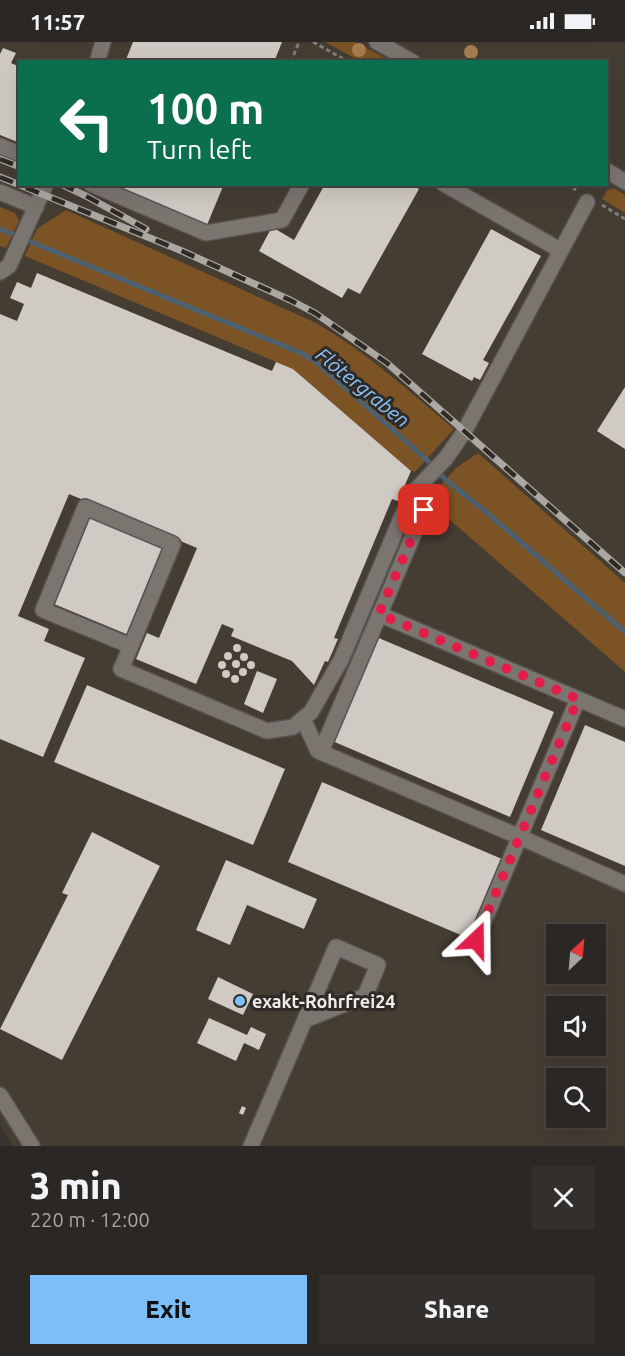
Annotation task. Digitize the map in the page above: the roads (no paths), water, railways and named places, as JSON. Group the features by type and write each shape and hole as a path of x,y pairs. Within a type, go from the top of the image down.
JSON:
{"street":[{"path":"377,42 409,60"},
{"path":"0,146 18,153"},
{"path":"608,171 625,182"},
{"path":"0,272 9,266 45,186"},
{"path":"97,186 206,233 282,220 301,186"},
{"path":"448,186 560,250"},
{"path":"0,192 36,207"},
{"path":"131,646 43,610 85,507 173,544 122,669 267,730 293,727 311,712 341,660 411,495 446,458 464,432 587,202"},
{"path":"321,752 424,510"},
{"path":"379,614 625,719"},
{"path":"476,940 578,699"},
{"path":"303,719 318,751 625,884"},
{"path":"251,1146 336,946 378,964 365,996 305,1020"},
{"path":"0,1095 32,1146"}],"waterway":[{"name":"Flötergraben","path":"0,229 301,353 315,361 426,459 446,480 625,632"}],"railway":[{"path":"0,159 18,166"},
{"path":"0,177 18,184"},
{"path":"22,186 182,251 315,313 387,363 625,573"},
{"path":"65,186 146,229"}],"place":[{"name":"exakt-Rohrfrei24","path":"240,1001"}]}
